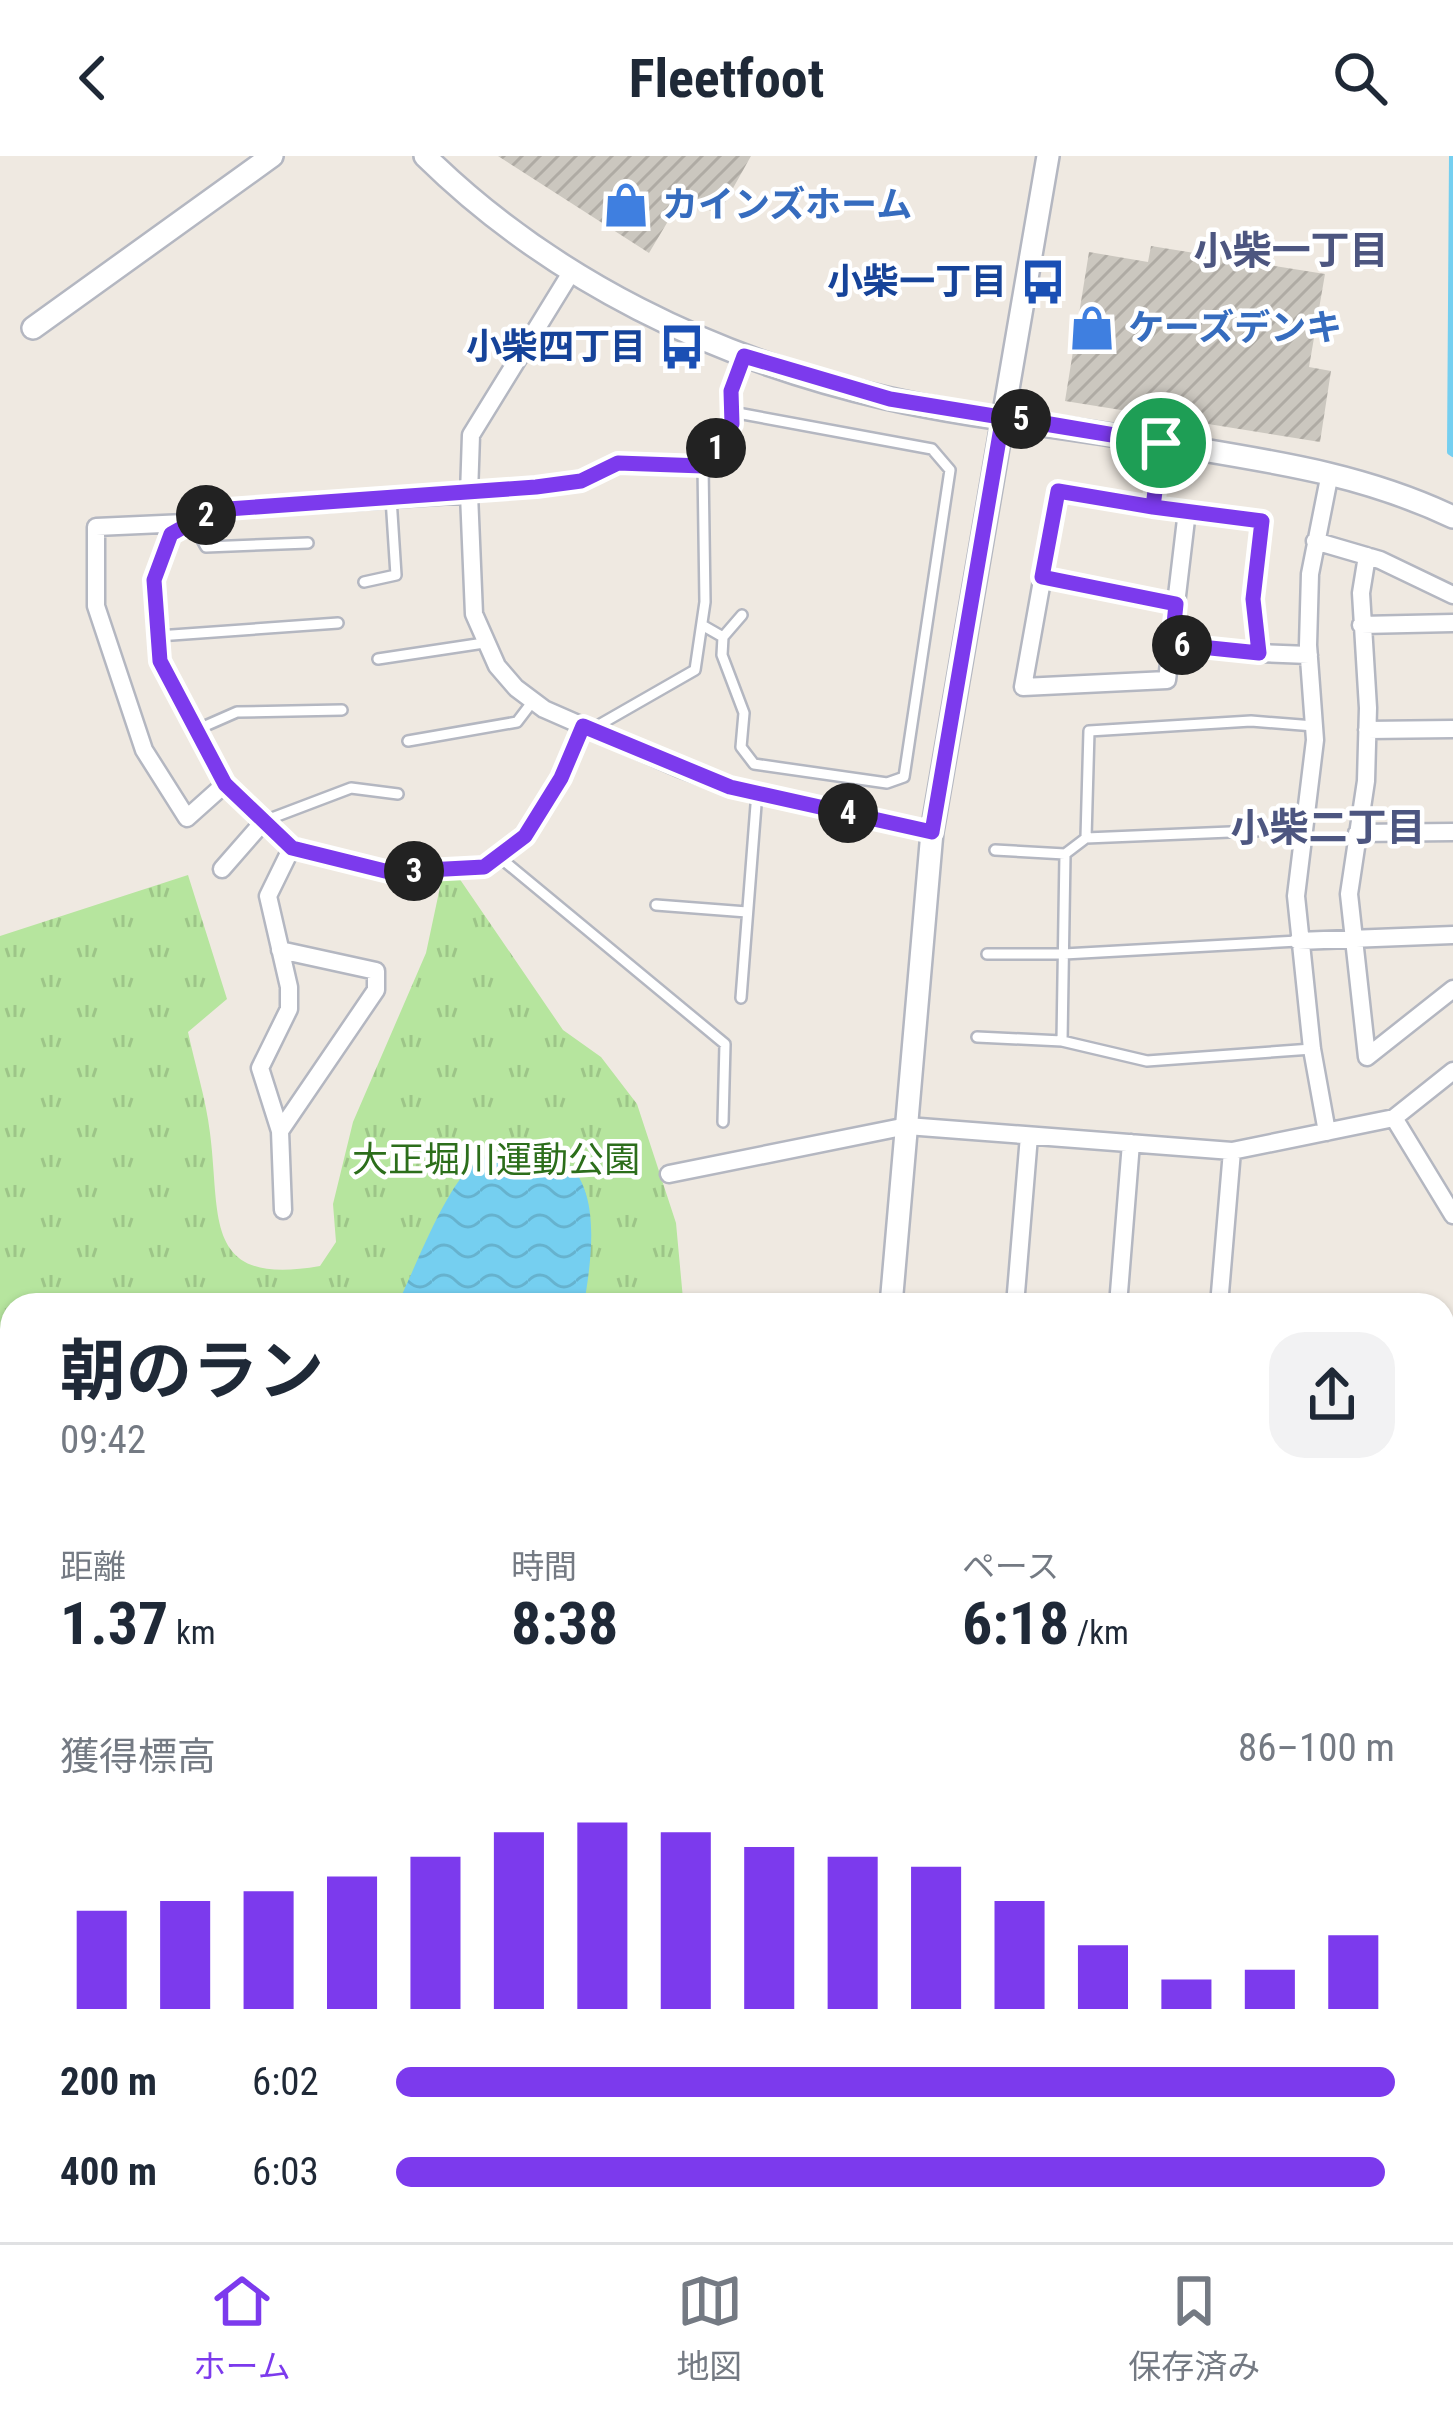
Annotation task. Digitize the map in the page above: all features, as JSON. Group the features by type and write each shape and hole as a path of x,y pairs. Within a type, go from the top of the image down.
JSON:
{"street":[{"path":"34,328 272,156"},
{"path":"425,156 467,196 572,271 645,313 744,356 890,399 1330,472 1453,517"},
{"path":"892,1293 932,832 1048,156"},
{"path":"572,271 471,435 474,614 484,643 507,677 532,700 680,768 757,793 932,832"},
{"path":"1153,507 1161,443"},
{"path":"1327,1132 1298,941 1296,874 1313,771 1310,574 1330,472"},
{"path":"1186,511 1167,680 1022,686 1058,491 1262,521 1253,599 1259,653"},
{"path":"469,494 214,510 171,534 154,580 160,661 225,784 292,848 389,872 484,867 525,836 587,728"},
{"path":"192,523 96,527 96,606 144,751 188,818 225,784"},
{"path":"1315,541 1367,556 1453,595"},
{"path":"1367,556 1361,593 1366,782 1349,894 1367,1057 1453,988"},
{"path":"1042,577 1176,604"},
{"path":"1361,626 1453,623"},
{"path":"1172,644 1309,655"},
{"path":"1367,730 1453,729"},
{"path":"222,869 264,821"},
{"path":"1357,833 1453,832"},
{"path":"283,1210 280,1131 260,1068 289,1009 289,987 268,896 292,848"},
{"path":"1298,941 1453,935"},
{"path":"280,950 376,971 376,990 280,1131"},
{"path":"669,1174 907,1126 1232,1151 1394,1118 1453,1071"},
{"path":"1394,1118 1453,1215"},
{"path":"1016,1293 1029,1136"},
{"path":"1119,1293 1131,1143"},
{"path":"1220,1293 1232,1151"}],"lane":[{"path":"587,728 695,670 702,625 703,466 732,424 731,391 744,356"},
{"path":"732,412 932,448 950,470 904,777 887,783 754,764 741,747 743,713 722,655 723,637 742,615"},
{"path":"469,494 581,481 618,463 703,466"},
{"path":"364,582 396,575 392,499"},
{"path":"192,523 206,547 308,543"},
{"path":"158,636 338,623"},
{"path":"702,625 723,637"},
{"path":"378,659 484,643"},
{"path":"407,741 517,722 532,700"},
{"path":"196,730 237,712 342,710"},
{"path":"1086,838 1089,731 1251,721 1314,726"},
{"path":"264,821 350,788 398,794"},
{"path":"741,998 757,793"},
{"path":"995,850 1065,854 1086,838 1304,829"},
{"path":"1062,1041 1065,854"},
{"path":"498,856 725,1045 723,1121"},
{"path":"656,905 747,912"},
{"path":"987,954 1298,941"},
{"path":"977,1037 1062,1041 1148,1061 1312,1049"}],"green space":[{"name":"大正堀川運動公園","path":"446,859 563,1030 601,1057 637,1104 676,1223 682,1293 0,1293 0,936 188,875 227,999 188,1032 208,1120 219,1218 236,1256 255,1266 282,1270 320,1266 336,1242 333,1204 353,1122 426,953"}],"water":[{"path":"527,1147 555,1154 582,1182 591,1222 586,1293 403,1293 463,1175 486,1156"}],"building":[{"name":"カインズホーム","path":"498,156 751,156 718,215 683,196 649,253"},
{"path":"1151,246 1325,274 1309,367 1331,371 1320,442 1065,401 1089,252 1148,262"}],"waterway":[{"path":"1452,156 1453,454"}],"place":[{"name":"カインズホーム","path":"626,205"},
{"name":"小柴一丁目","path":"1043,282"},
{"name":"ケーズデンキ","path":"1092,328"},
{"name":"小柴四丁目","path":"682,347"}],"district":[{"name":"小柴一丁目","path":"1291,251"},
{"name":"小柴二丁目","path":"1328,828"}],"route":[{"path":"1161,443 1003,416 890,399 744,356 731,391 732,424 703,466 618,463 581,481 536,487 214,510 171,534 154,580 160,661 225,784 292,848 389,872 484,867 525,836 561,778 583,726 730,787 932,832 1003,416 1161,443 1153,507 1262,521 1253,599 1259,653 1172,644 1176,604 1042,577 1058,491 1153,507 1161,443"}]}
